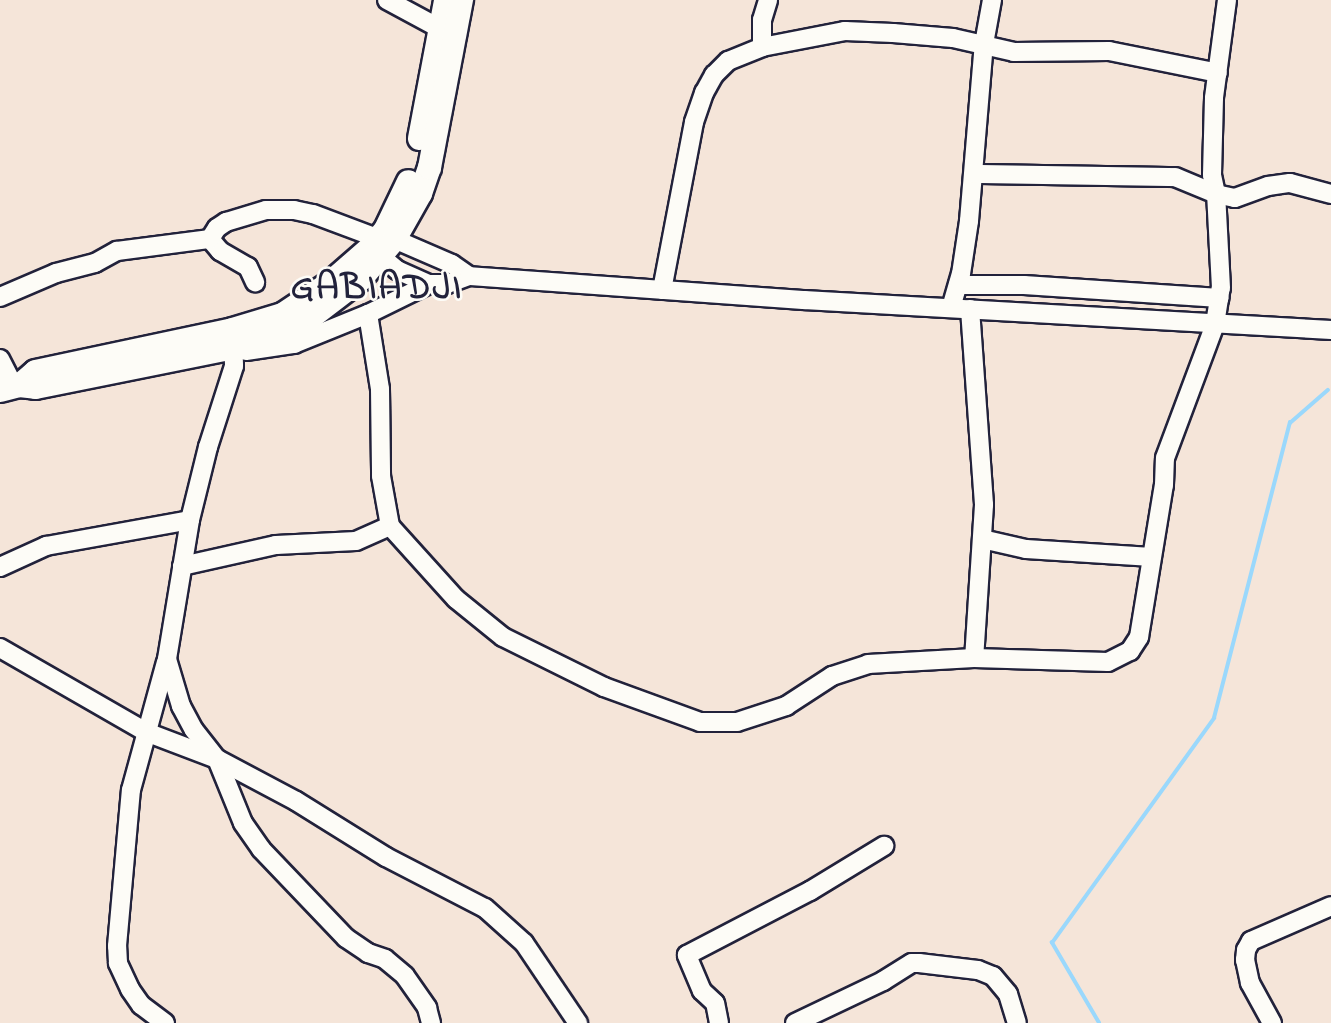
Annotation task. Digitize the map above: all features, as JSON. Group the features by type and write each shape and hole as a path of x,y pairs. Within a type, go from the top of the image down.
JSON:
{"main road":[{"path":"11,387 35,387 234,343 254,343 313,315 359,279 381,242 414,165 445,0"},
{"path":"381,242 408,219 429,167 461,0"}],"street":[{"path":"387,0 439,28"},
{"path":"762,47 762,20 768,0"},
{"path":"951,308 958,285 974,174 984,44 992,0"},
{"path":"368,314 380,389 382,475 390,526 456,599 503,637 625,697 700,722 737,722 786,706 832,676 860,666 974,658 1093,663 1122,658 1136,645 1139,637 1164,485 1165,458 1215,324 1220,298 1216,194 1212,176 1218,73 1227,0"},
{"path":"662,290 694,122 704,93 714,75 728,61 762,47 845,31 953,38 1014,52 1109,51 1218,73"},
{"path":"974,174 1175,177 1216,194 1235,198 1279,183 1301,184 1331,194"},
{"path":"210,239 217,228 226,222 266,210 294,210 381,242 452,264 468,276"},
{"path":"210,239 220,251 248,267 255,282"},
{"path":"0,297 56,273 95,263 117,251 210,239"},
{"path":"381,242 412,279 429,284 447,284 468,276 1331,330"},
{"path":"165,1023 141,1005 118,963 117,946 130,799 167,659 190,520 208,447 229,386 234,343 294,344 368,314 429,284"},
{"path":"958,285 1024,285 1220,298"},
{"path":"970,309 984,505 974,658"},
{"path":"0,359 11,387"},
{"path":"0,567 46,546 190,520"},
{"path":"183,566 276,545 356,541 390,526"},
{"path":"982,539 1026,549 1152,557"},
{"path":"0,648 146,732 217,759 296,801 386,857 485,908 524,943 578,1023"},
{"path":"167,659 181,706 194,730 217,759 243,823 261,849 346,938 368,953 385,959 405,976 427,1008 431,1023"},
{"path":"719,1023 715,1003 702,992 687,955 810,891 884,846"},
{"path":"1272,1023 1250,984 1245,960 1246,950 1251,941 1331,906"},
{"path":"795,1023 883,981 912,963 978,970 993,976 1008,994 1017,1023"}],"waterway":[{"path":"1099,1023 1052,943 1214,718 1290,423 1328,390"}],"district":[{"name":"GABIADJI","path":"377,289"}]}
